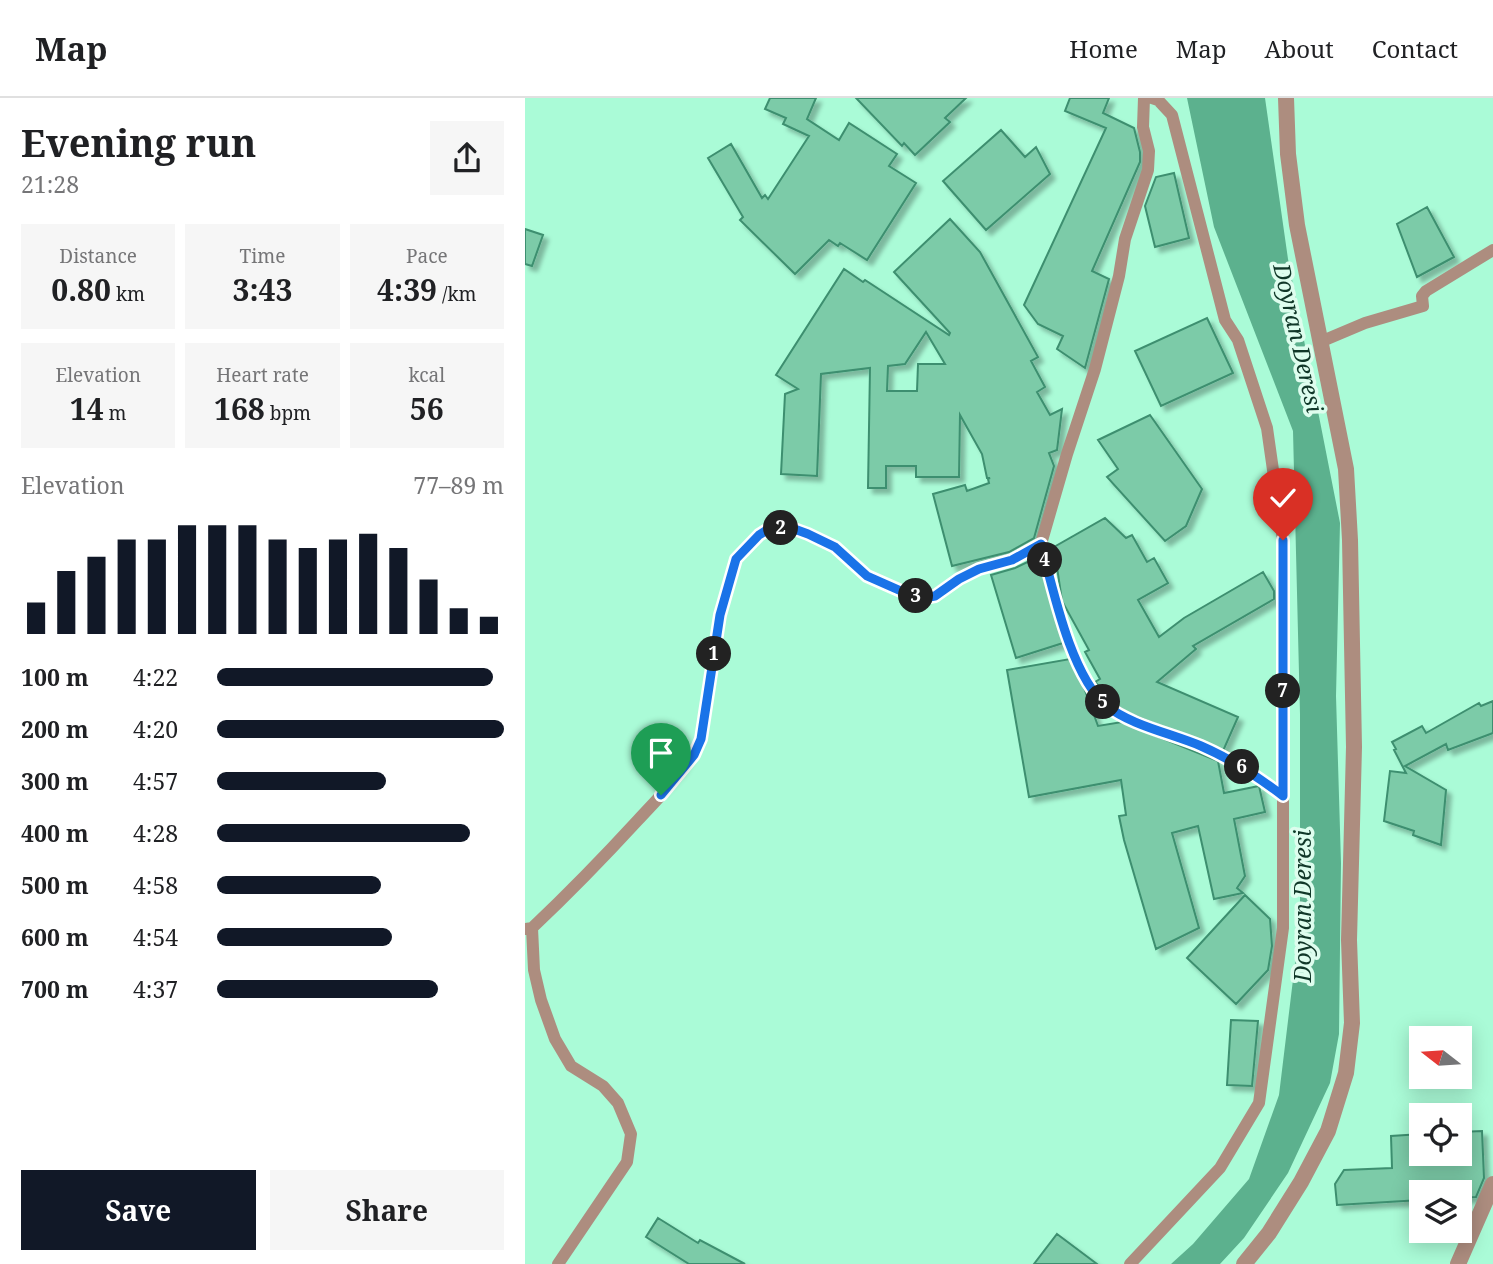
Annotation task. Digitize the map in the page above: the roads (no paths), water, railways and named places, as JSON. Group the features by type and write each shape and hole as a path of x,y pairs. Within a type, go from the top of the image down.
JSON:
{"street":[{"path":"558,1264 627,1162 631,1135 618,1103 603,1086 572,1066 555,1039 541,1000 528,929 581,882 694,755 701,739 720,615 736,559 759,535 770,528 789,527 808,534 835,547 867,576 910,595 924,598 935,596 979,569 1012,560 1041,544 1095,369 1119,276 1125,239 1148,170 1149,151 1143,127 1144,98"},
{"path":"1130,1264 1220,1168 1259,1103 1283,928 1283,540 1267,428 1238,340 1225,320 1172,115 1158,100 1152,98"},
{"path":"1244,1264 1269,1233 1301,1182 1328,1131 1346,1073 1352,1023 1349,940 1355,747 1346,469 1297,226 1288,154 1286,98"},
{"path":"1320,342 1364,323 1423,306 1422,296 1426,291 1493,250"},
{"path":"1458,1264 1493,1184"}],"lane":[{"path":"1041,544 1059,616 1074,654 1096,694 1108,707 1131,719 1203,747 1250,771 1283,796"}],"water":[{"name":"Doyran Deresi","path":"1187,98 1265,98 1288,259 1340,523 1336,696 1341,863 1339,1034 1330,1083 1288,1173 1244,1238 1220,1264 1171,1264 1193,1244 1249,1179 1279,1095 1300,922 1300,714 1293,431 1214,227"}]}
